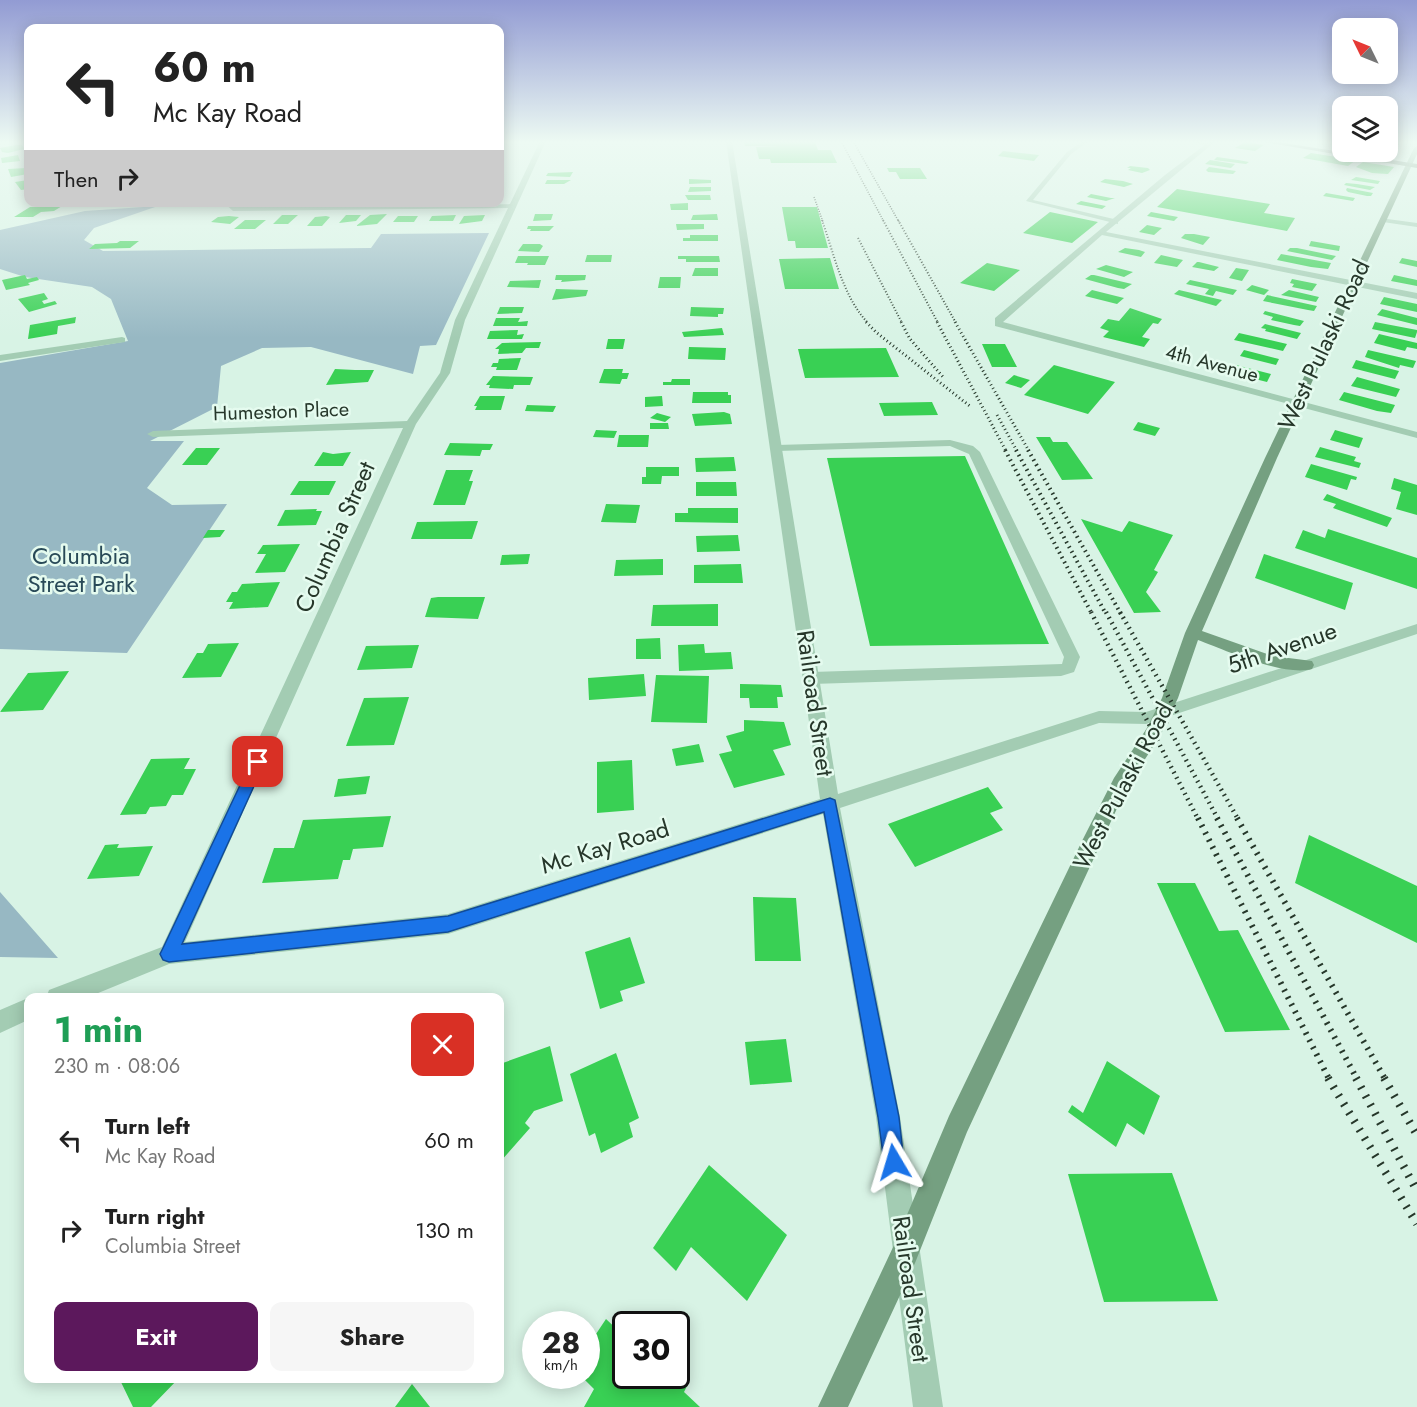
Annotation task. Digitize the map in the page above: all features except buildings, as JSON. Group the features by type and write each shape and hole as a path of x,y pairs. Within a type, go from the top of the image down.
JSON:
{"main road":[{"name":"West Pulaski Road","path":"833,1407 905,1253 958,1125 1105,814 1120,783 1154,731 1193,633 1295,404 1390,207"},
{"path":"1193,633 1272,661 1306,665"}],"street":[{"path":"231,207 233,209 267,209 430,207"},
{"name":"Columbia Street","path":"169,954 410,424 445,373 460,320 512,207"},
{"name":"Railroad Street","path":"739,207 830,804 888,1117 928,1407"},
{"path":"1052,207 1115,222"},
{"path":"1102,233 1132,207"},
{"path":"1383,220 1417,225"},
{"path":"1102,233 1417,296"},
{"name":"4th Avenue","path":"1102,233 998,320 998,324 1417,435"},
{"path":"0,358 122,340"},
{"name":"Humeston Place","path":"153,434 410,424"},
{"path":"777,448 950,443 969,448 974,452 1072,657 1068,668 1060,670 812,678"},
{"name":"5th Avenue","path":"1161,714 1417,628"},
{"name":"Mc Kay Road","path":"70,993 169,954 448,924 830,804 1000,746 1099,717 1146,718 1161,714"},
{"path":"0,1022 24,1011"}],"green space":[{"name":"Columbia Street Park","path":"155,207 94,228 84,240 103,251 371,248 381,234 489,233 436,345 420,346 413,374 311,347 262,348 221,366 217,407 150,441 184,441 147,488 172,505 227,504 127,653 0,649 0,363 128,341 111,299 92,287 25,277 0,269 0,230 85,211"},
{"path":"0,892 58,958 0,957"}],"railway":[{"path":"817,207 823,222"},
{"path":"876,207 884,222"},
{"path":"890,207 899,222"},
{"path":"822,220 846,288 859,313 868,323"},
{"path":"883,220 938,323"},
{"path":"898,220 956,323"},
{"path":"858,238 902,323"},
{"path":"866,322 971,407"},
{"path":"901,322 910,339 943,377"},
{"path":"937,322 1006,451"},
{"path":"955,322 1029,451"},
{"path":"997,415 1017,451"},
{"path":"1005,450 1092,614"},
{"path":"1016,450 1106,614"},
{"path":"1028,450 1121,614"},
{"path":"1091,612 1198,819"},
{"path":"1106,612 1218,819"},
{"path":"1120,612 1238,819"},
{"path":"1198,818 1329,1079"},
{"path":"1217,818 1357,1079"},
{"path":"1237,818 1385,1079"},
{"path":"1328,1078 1417,1224"},
{"path":"1356,1078 1417,1191"},
{"path":"1384,1078 1417,1135"}],"route":[{"path":"258,762 169,954 448,924 830,804 888,1117 894,1162"}]}
